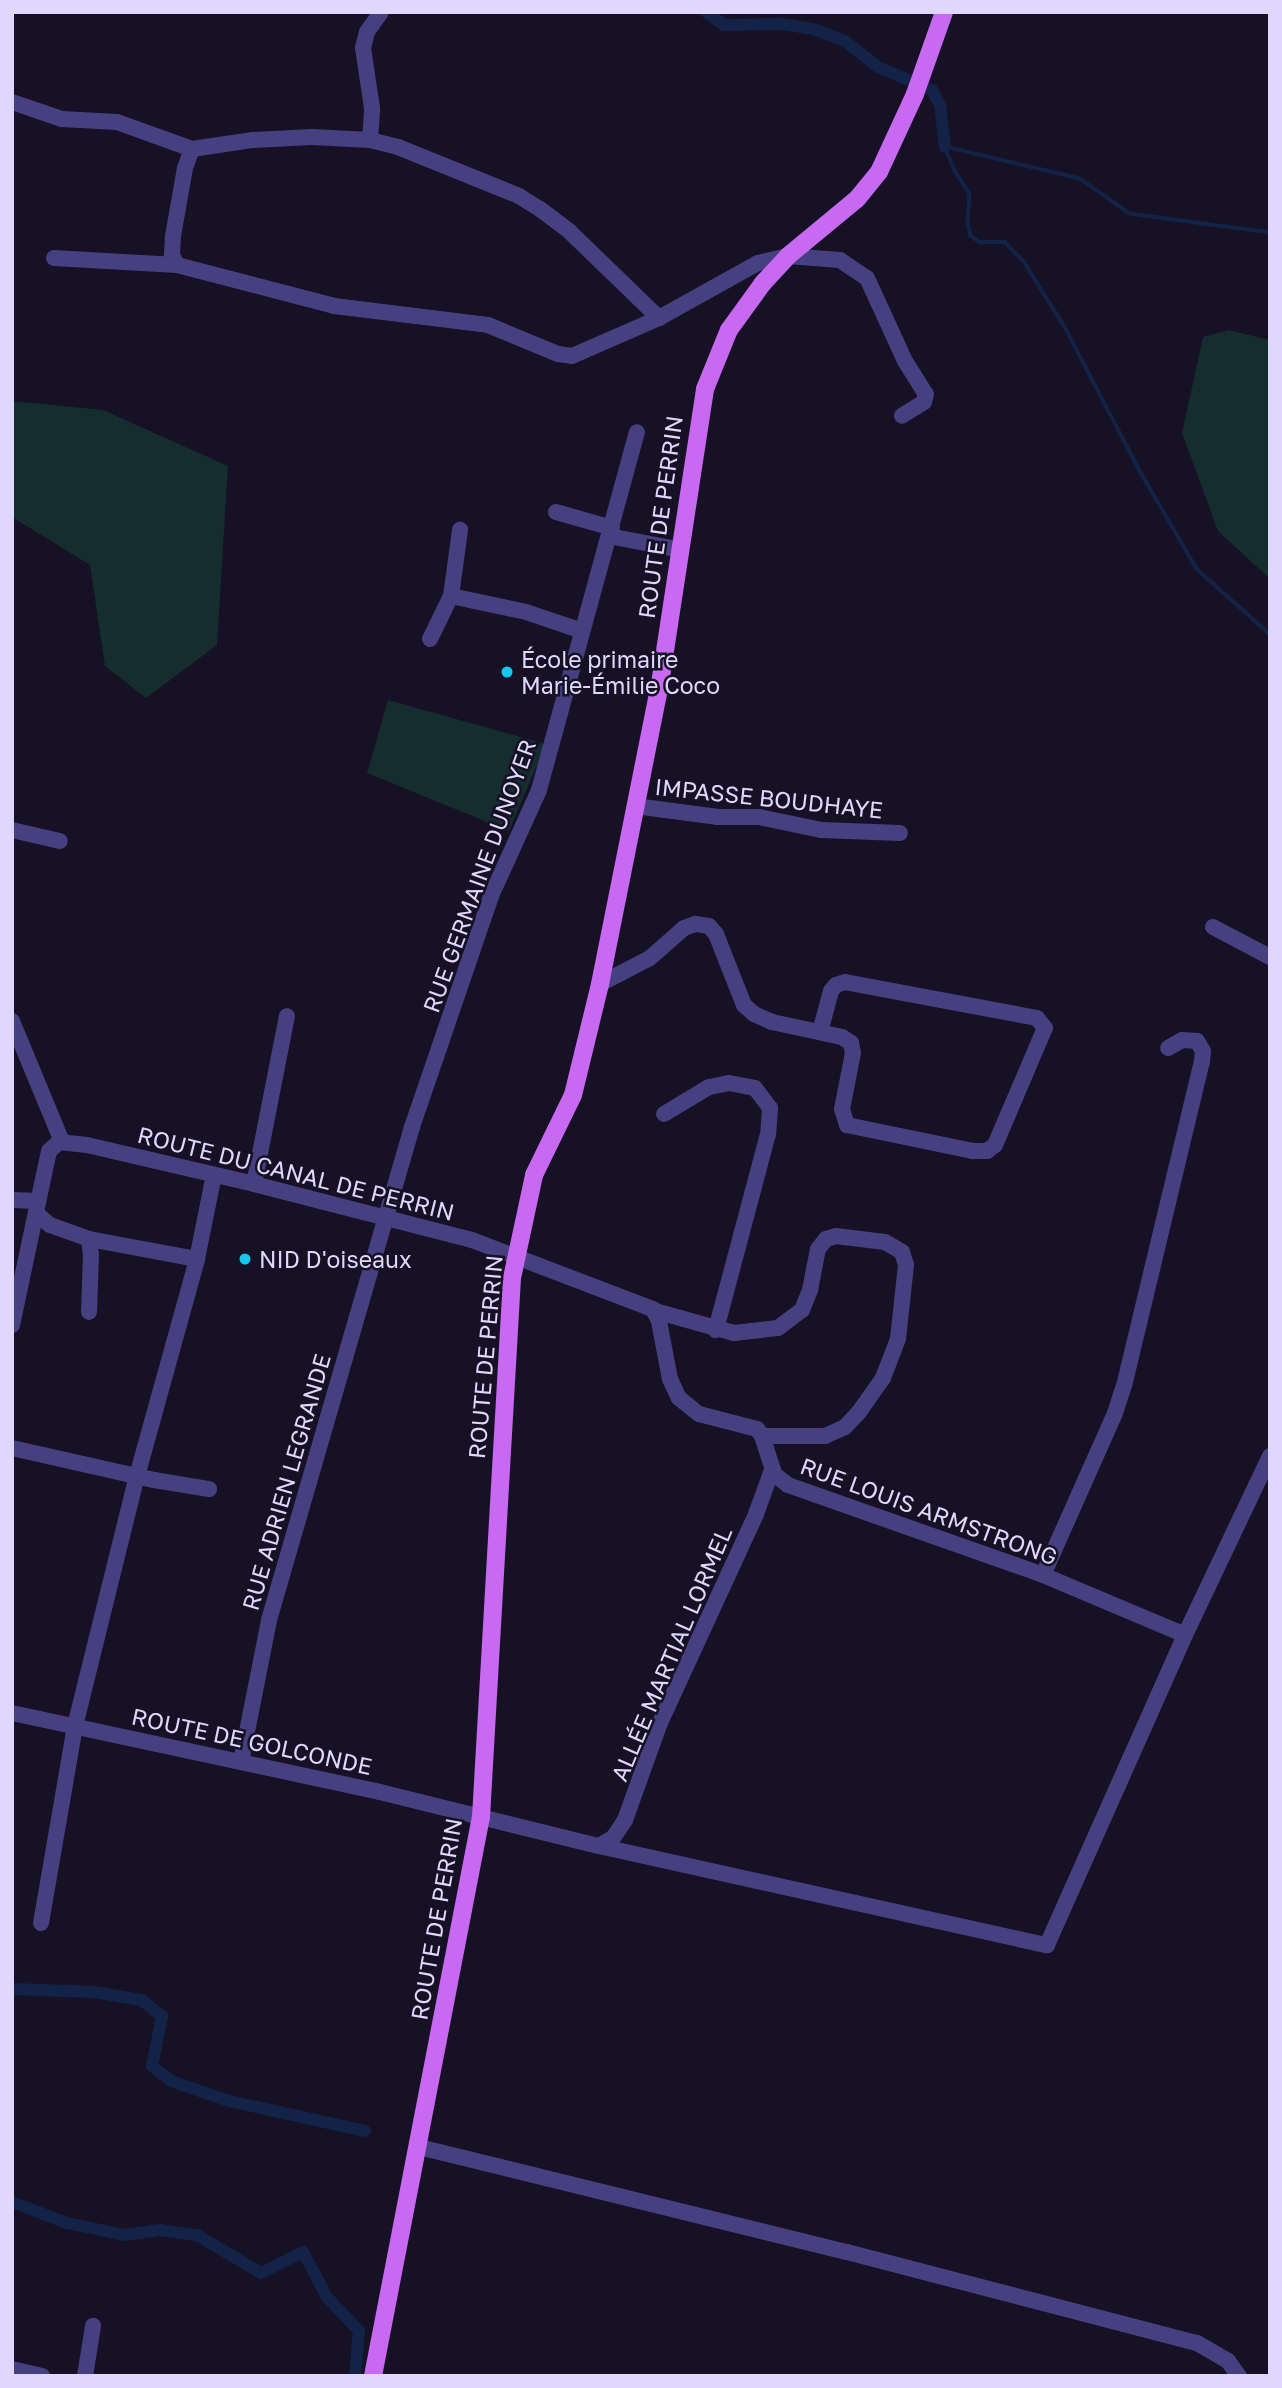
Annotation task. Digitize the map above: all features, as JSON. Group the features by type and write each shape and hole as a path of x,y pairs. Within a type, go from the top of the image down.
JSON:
{"main road":[{"name":"ROUTE DE PERRIN","path":"373,2376 481,1817 509,1320 516,1258 534,1175 573,1095 600,984 659,690 698,418 711,368 729,330 752,296 789,256 870,186 888,158 915,94 944,12"}],"street":[{"path":"370,140 372,108 363,48 367,32 382,12"},
{"path":"12,102 62,119 117,122 192,149 290,137 370,140 398,147 519,196 540,209 570,232 659,318"},
{"path":"177,265 172,256 173,236 185,168 192,149"},
{"path":"54,258 177,265 334,306 498,327 568,356 582,354 659,318 758,263 789,256 840,260 867,278 905,361 926,394 924,402 902,416"},
{"name":"RUE GERMAINE DUNOYER","path":"386,1218 412,1127 491,896 539,790 637,432"},
{"path":"556,512 610,532 681,550"},
{"path":"430,639 451,596 460,530"},
{"path":"451,596 526,612 582,631"},
{"name":"IMPASSE BOUDHAYE","path":"635,806 718,817 763,817 821,830 900,834"},
{"path":"12,830 60,841"},
{"path":"600,984 650,958 684,928 705,925 716,934 744,1005 754,1014 772,1022 842,1037 853,1045 842,1110 847,1125 983,1152 997,1140 1045,1028 1037,1018 845,982 836,985 831,991 820,1032"},
{"path":"1213,927 1270,957"},
{"path":"254,1184 287,1016"},
{"path":"12,1021 62,1142 55,1144 49,1151 12,1325"},
{"path":"1043,1575 1115,1413 1202,1062 1203,1051 1198,1041 1182,1040 1168,1048"},
{"path":"664,1114 697,1093 729,1083 755,1088 770,1108 768,1134 716,1330"},
{"name":"ROUTE DU CANAL DE PERRIN","path":"62,1142 254,1184 472,1240 516,1258"},
{"path":"41,1923 75,1726 137,1476 197,1259 214,1175"},
{"path":"12,1200 37,1207 50,1225 89,1239 197,1259"},
{"name":"RUE ADRIEN LEGRANDE","path":"241,1762 269,1620 386,1218"},
{"path":"516,1258 643,1303 655,1311 716,1330 765,1331 778,1328 797,1316 810,1290 819,1245 830,1237 891,1244 904,1254 906,1265 898,1339 883,1378 845,1427 825,1436 762,1436 750,1426 699,1414 679,1398 670,1380 655,1311"},
{"path":"89,1239 92,1255 89,1312"},
{"name":"RUE LOUIS ARMSTRONG","path":"762,1436 772,1470 788,1485 1043,1575 1185,1635"},
{"path":"12,1448 209,1489"},
{"path":"1185,1635 1270,1456"},
{"name":"ALLÉE MARTIAL LORMEL","path":"599,1846 613,1838 625,1820 660,1723 756,1514 772,1470"},
{"name":"ROUTE DE GOLCONDE","path":"12,1713 241,1762 599,1846 1047,1945 1185,1635"},
{"path":"419,2147 847,2252 1198,2343 1228,2361 1239,2376"},
{"path":"85,2376 93,2326"},
{"path":"12,2369 42,2376"}],"green space":[{"path":"1229,330 1270,340 1270,579 1218,531 1182,433 1203,337"},
{"path":"12,401 103,410 228,466 217,645 146,698 105,666 90,565 12,517"},
{"path":"388,700 546,744 509,831 367,773"}],"waterway":[{"path":"706,12 724,25 782,24 813,29 845,41 878,67 932,90 940,105 945,147"},
{"path":"1270,233 1130,214 1080,179 945,147 955,171 970,194 968,223 971,236 980,242 1005,242 1025,263 1065,327 1140,471 1197,569 1270,634"},
{"path":"12,1989 94,1992 142,2000 162,2016 152,2066 171,2081 229,2101 365,2131"},
{"path":"12,2202 67,2223 124,2235 160,2230 197,2235 261,2273 303,2252 327,2297 359,2331 355,2376"}],"place":[{"name":"École primaire Marie-Émilie Coco","path":"507,672"},
{"name":"NID D'oiseaux","path":"245,1259"}]}
